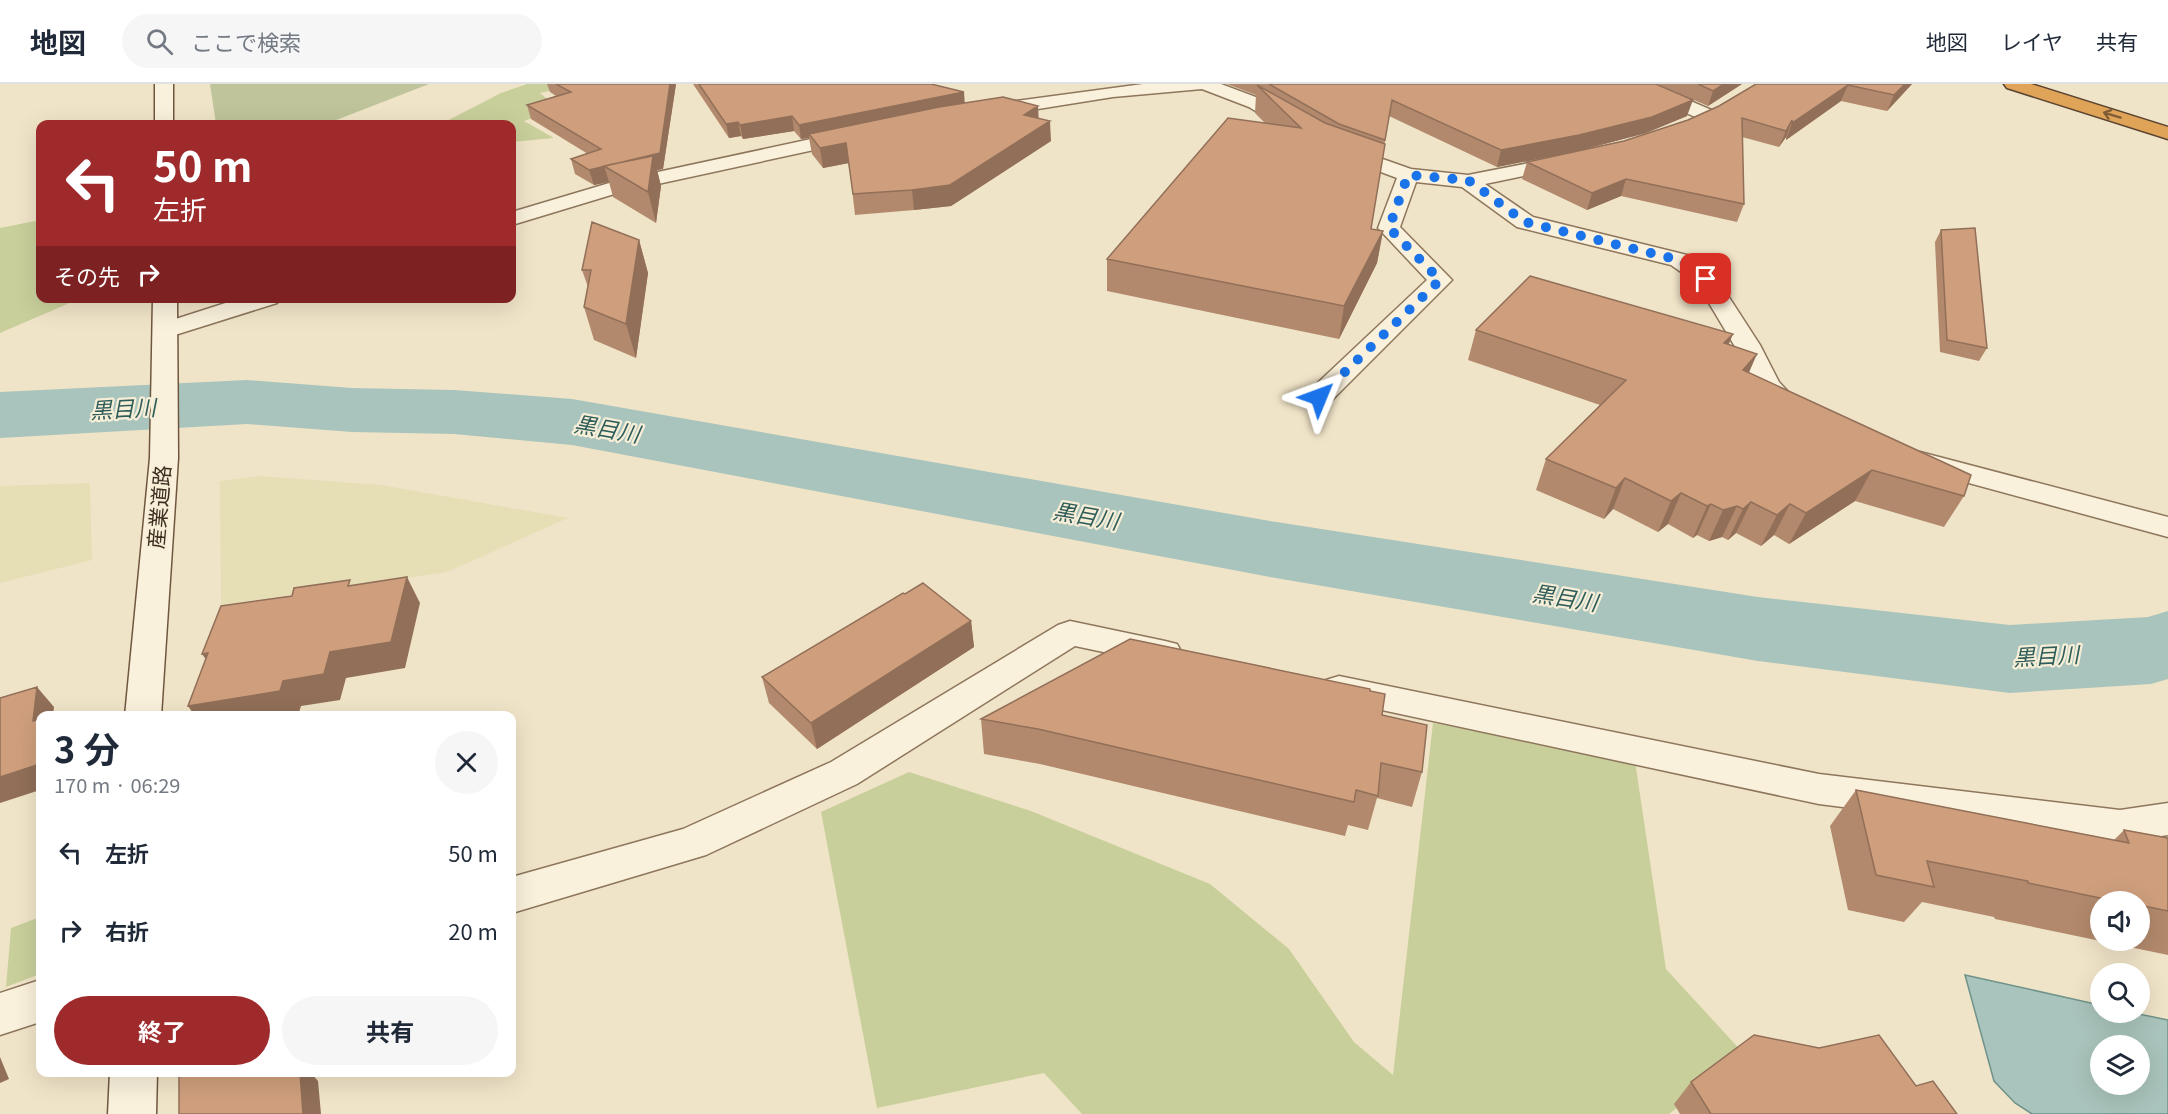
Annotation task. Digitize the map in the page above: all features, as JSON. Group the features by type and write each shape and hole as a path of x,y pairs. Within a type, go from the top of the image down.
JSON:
{"highway":[{"path":"2013,84 2168,133"}],"street":[{"path":"164,84 164,120"},
{"path":"963,114 1113,92 1204,84 1255,103 1315,138 1408,175 1468,180 1588,157"},
{"path":"1636,84 1709,116"},
{"path":"1687,125 1709,116 1728,103"},
{"path":"516,218 616,187 873,132"},
{"path":"1319,397 1440,280 1389,228 1408,175"},
{"path":"1468,180 1525,222 1679,260 1706,279 1747,345 1767,386 1796,414 1816,423"},
{"name":"産業道路","path":"143,711 164,458 165,303"},
{"path":"166,337 255,303"},
{"path":"1900,455 2168,526"},
{"path":"516,894 692,843 833,778 944,714 1070,633 1199,660"},
{"path":"1304,682 1819,789 2120,826 2168,819"},
{"path":"0,1014 36,1003"},
{"path":"132,1114 134,1077"}],"shaded area":[{"path":"260,476 381,485 568,518 447,572 221,605 220,481"},
{"path":"90,483 92,560 0,583 0,486"}],"green space":[{"path":"210,84 429,84 336,120 215,120"},
{"path":"527,84 579,84 540,93 558,108 524,121 554,138 516,142 516,120 449,120 501,93"},
{"path":"36,221 36,303 70,303 0,333 0,228"},
{"path":"1433,723 1635,761 1666,969 1745,1055 1669,1114 1082,1114 1044,1073 877,1108 821,812 909,772 1031,811 1210,884 1289,949 1354,1042 1393,1075"},
{"path":"36,919 36,976 6,987 11,928"}],"water":[{"path":"1965,975 2090,1003 2090,1023 2150,1023 2150,1016 2168,1020 2168,1114 2032,1114 2015,1103 1994,1081"}],"building":[{"path":"556,84 670,84 660,153 589,170 571,159 601,149 527,105 571,92"},
{"path":"699,84 931,84 964,92 799,125 792,116 740,125 738,122 726,124"},
{"path":"1269,84 1656,84 1693,100 1652,117 1579,135 1501,150 1392,100 1385,140 1339,124"},
{"path":"1698,84 1724,84 1713,91"},
{"path":"1756,84 1905,84 1894,95 1848,85 1792,123 1792,120 1786,131 1742,118 1744,204 1626,179 1592,193 1527,162 1624,141 1688,120 1719,106"},
{"path":"1257,85 1325,123 1385,144 1371,229 1383,231 1344,306 1107,259 1228,118 1301,128"},
{"path":"1003,97 1038,106 1024,115 1050,121 950,185 853,194 846,143 820,148 809,134 939,107"},
{"path":"653,156 648,192 604,166 613,164"},
{"path":"592,222 639,240 626,324 584,307 591,270 582,270"},
{"path":"1975,228 1987,348 1947,340 1941,230"},
{"path":"1530,276 1733,334 1724,343 1757,354 1743,370 1971,475 1964,496 1872,470 1806,513 1790,504 1777,515 1751,502 1743,509 1737,506 1723,510 1711,504 1707,506 1681,493 1671,501 1625,478 1616,488 1546,459 1626,380 1476,330"},
{"path":"407,577 391,642 330,652 324,674 283,681 280,691 188,706 208,653 202,654 221,606 292,596 294,588 350,580 348,586"},
{"path":"923,583 971,621 811,723 762,677 903,593"},
{"path":"1130,639 1385,694 1382,715 1427,725 1422,772 1381,763 1378,796 1356,790 1354,802 1038,729 981,719"},
{"path":"37,687 33,721 36,720 36,765 0,777 0,698"},
{"path":"1856,790 2129,843 2124,830 2168,838 2168,911 2150,907 2150,891 2090,891 2090,896 1927,861 1934,887 1876,875"},
{"path":"1754,1035 1819,1048 1879,1035 1916,1086 1933,1081 1957,1114 1711,1114 1691,1082"},
{"path":"179,1077 300,1077 303,1114 179,1114"}],"waterway":[{"name":"黒目川","path":"0,415 247,402 352,410 454,412 572,422 1270,549 1758,629 2010,659 2151,650 2168,644"}],"route":[{"path":"1319,397 1440,280 1389,228 1408,175 1468,180 1525,222 1679,260 1706,279"}]}
